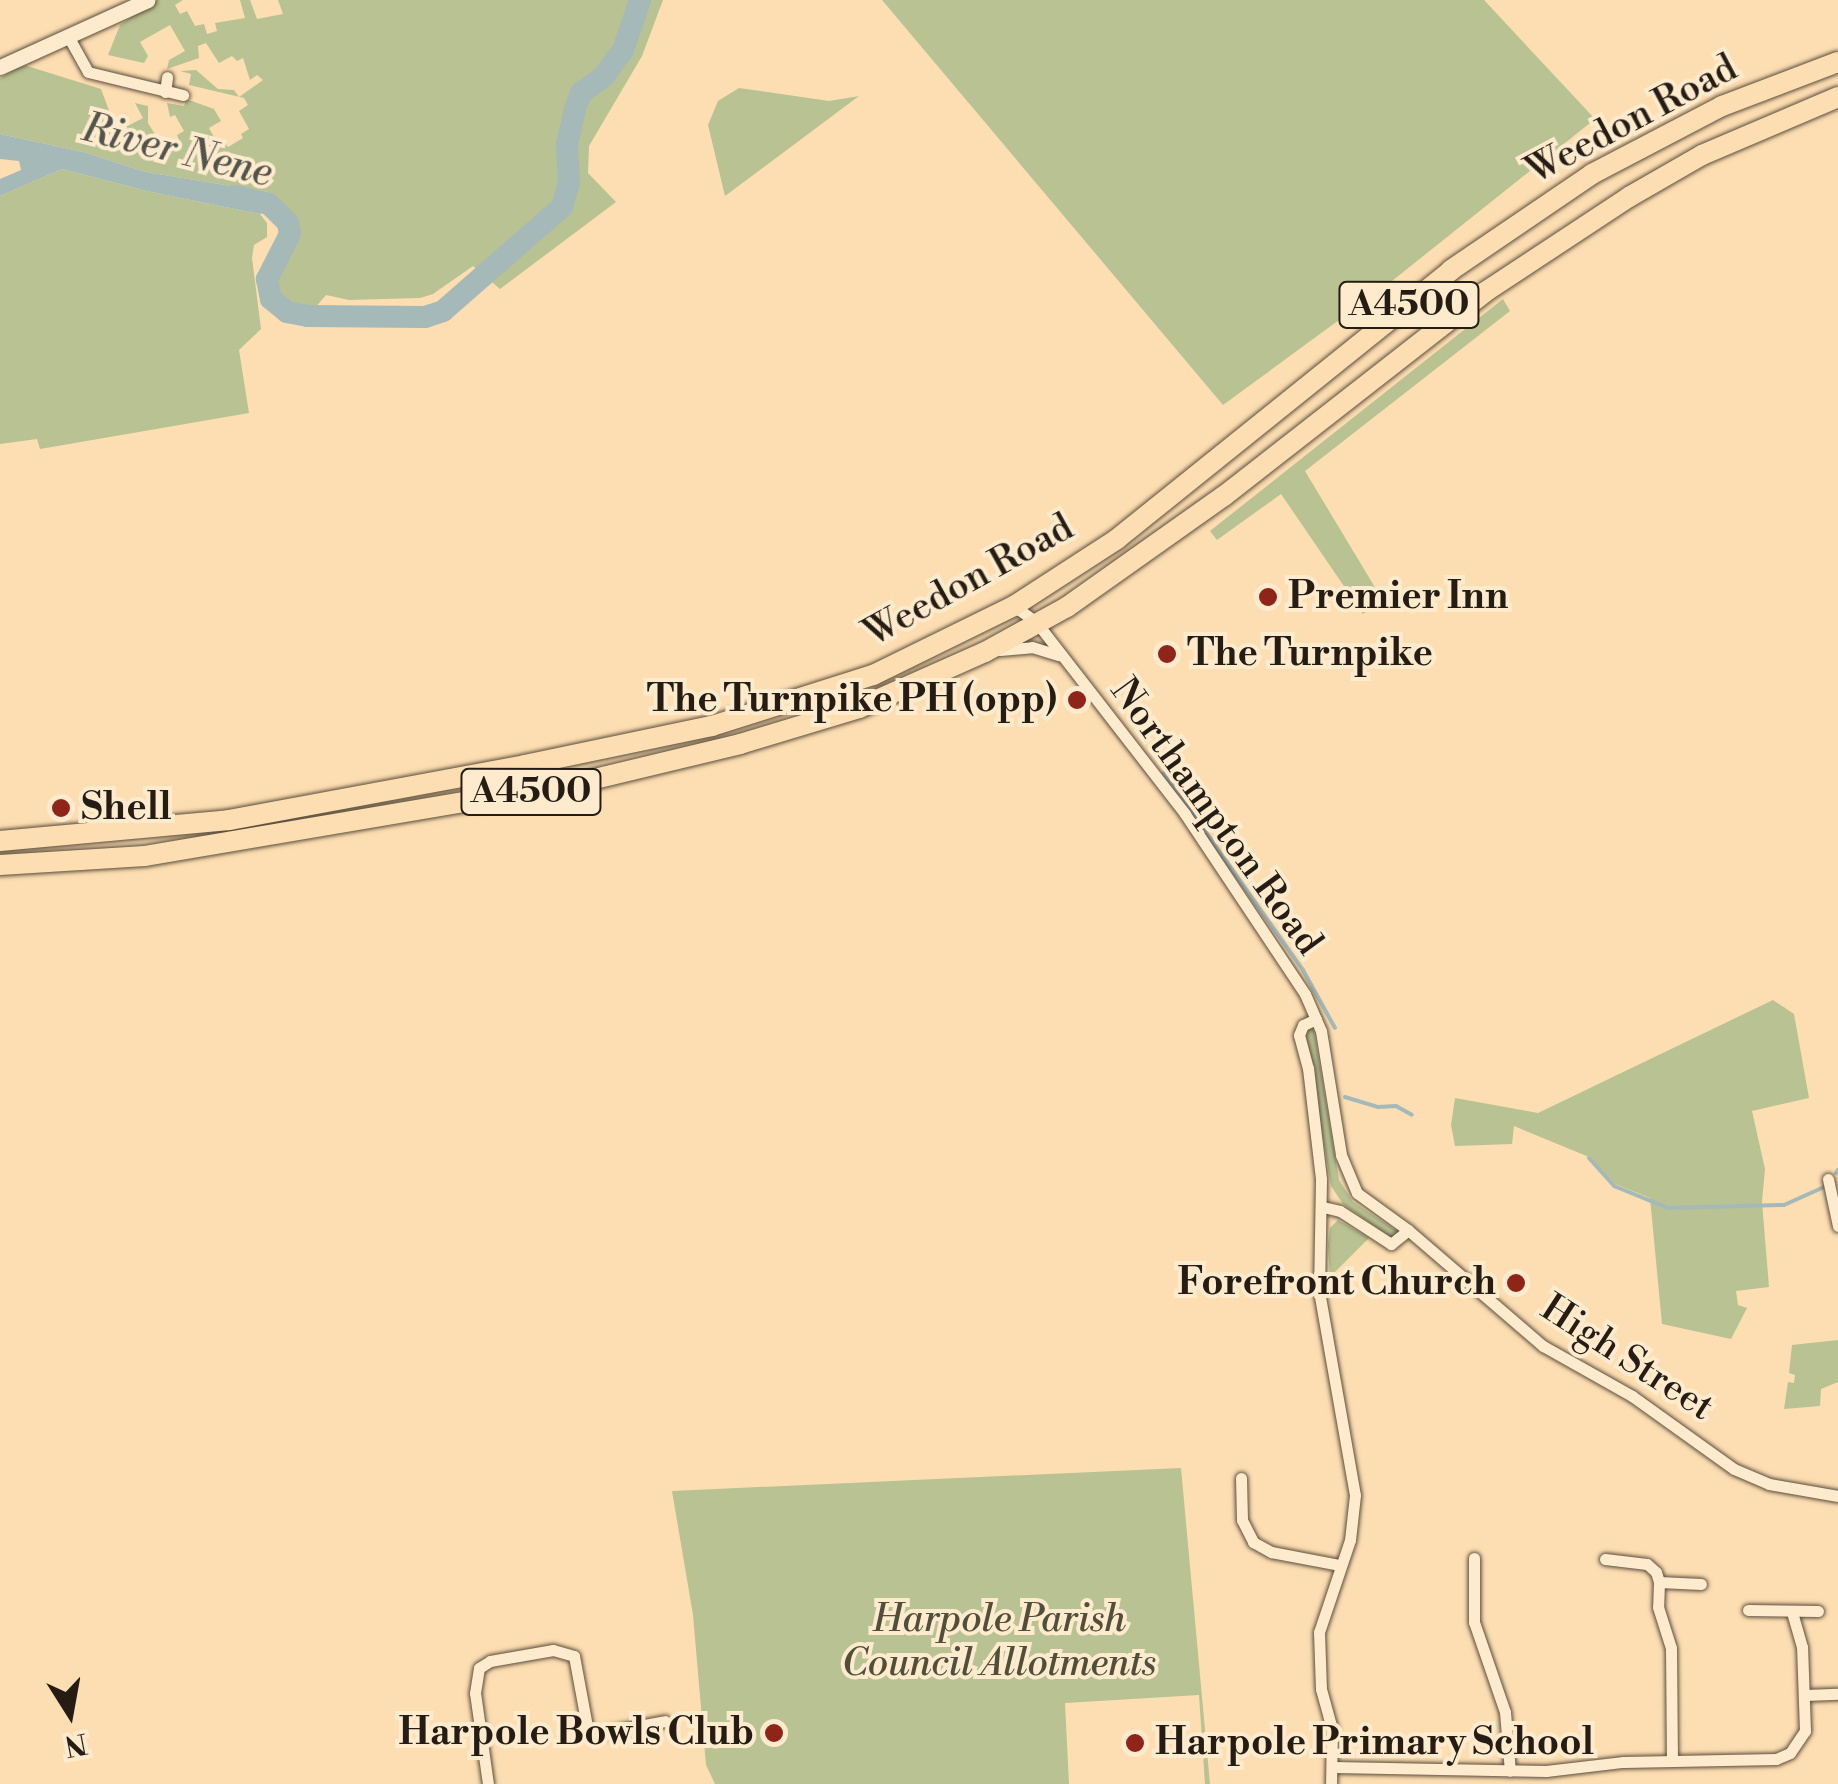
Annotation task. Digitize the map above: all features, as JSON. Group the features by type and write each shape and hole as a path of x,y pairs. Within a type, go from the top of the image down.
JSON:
{"highway":[{"name":"Weedon Road","path":"0,841 228,820 712,726 873,674 1014,606 1117,539 1519,221 1656,137 1722,106 1838,62"},
{"name":"Weedon Road","path":"0,865 145,856 582,782 824,720 985,652 1066,607 1144,556 1485,292 1560,241 1702,155 1838,97"}],"street":[{"path":"0,68 148,0"},
{"path":"68,36 88,72 183,95"},
{"path":"165,92 167,77"},
{"name":"Northampton Road","path":"1014,606 1037,623 1213,854 1282,955 1316,1019"},
{"path":"985,652 1023,646 1057,650 1066,607"},
{"path":"1316,1019 1303,1025 1299,1035 1308,1068 1324,1206 1318,1291 1355,1496 1350,1540 1319,1632 1318,1656 1334,1767 1331,1784"},
{"name":"High Street","path":"1316,1019 1346,1175 1357,1194 1408,1230 1543,1346 1632,1396 1734,1469 1786,1489 1838,1496"},
{"path":"1828,1179 1838,1226"},
{"path":"1324,1206 1340,1211 1391,1244 1408,1230"},
{"path":"1241,1478 1242,1520 1253,1542 1271,1552 1339,1565"},
{"path":"1474,1558 1474,1622 1505,1712 1510,1770"},
{"path":"1606,1559 1647,1564 1659,1582 1658,1607 1671,1648 1672,1759"},
{"path":"1659,1582 1701,1584"},
{"path":"1748,1610 1818,1611"},
{"path":"1334,1767 1510,1770 1672,1759 1750,1762 1790,1753 1804,1731 1805,1695 1802,1647 1792,1612"},
{"path":"488,1784 475,1693 479,1668 490,1662 553,1650 574,1656 586,1726 595,1734 666,1721"},
{"path":"1805,1695 1838,1694"}],"green space":[{"path":"157,0 183,0 175,5 180,14 187,11 195,26 204,24 207,34 217,31 215,23 245,18 240,0 250,0 257,19 283,14 278,0 663,0 642,56 589,146 588,173 616,202 500,289 473,266 433,294 420,298 349,300 326,295 308,316 287,312 271,299 267,279 290,234 289,223 264,202 268,192 146,172 83,152 0,134 0,78 24,65 101,89 110,113 104,116 114,133 143,118 135,103 148,106 148,123 164,149 179,140 177,135 184,131 175,115 170,117 167,103 184,106 186,99 214,109 221,121 209,128 219,146 225,143 228,147 243,138 241,134 249,129 239,111 248,105 239,97 263,80 257,75 250,80 243,58 237,61 232,56 219,63 206,43 198,46 199,58 167,69 169,60 185,51 170,25 140,42 148,56 144,63 108,55 120,25"},
{"path":"882,0 1484,0 1595,119 1387,285 1223,405"},
{"path":"196,70 218,89 234,90 239,97 189,85 191,74 180,71"},
{"path":"739,88 829,101 859,96 725,196 708,125 718,101"},
{"path":"62,169 260,214 267,223 267,237 254,245 252,258 261,329 239,350 249,413 40,449 37,439 0,444 0,196"},
{"path":"1503,299 1510,311 1305,471 1382,599 1363,614 1281,494 1217,540 1210,531"},
{"path":"1773,1000 1794,1014 1809,1098 1752,1111 1765,1169 1762,1202 1769,1287 1736,1291 1738,1305 1747,1308 1731,1339 1662,1324 1650,1198 1615,1184 1589,1157 1514,1126 1512,1144 1455,1146 1451,1125 1455,1098 1538,1113"},
{"path":"1309,1028 1314,1031 1339,1180 1353,1202 1397,1231 1394,1240 1343,1204 1331,1186 1306,1034"},
{"path":"1338,1220 1369,1238 1330,1277 1330,1228"},
{"path":"1838,1340 1838,1382 1821,1389 1820,1406 1784,1409 1788,1382 1794,1383 1795,1375 1789,1373 1792,1345"},
{"name":"Harpole Parish Council Allotments","path":"1181,1468 1210,1784 1205,1784 1199,1695 1065,1703 1069,1784 715,1784 706,1765 693,1615 672,1491"}],"shaded area":[{"path":"0,134 83,152 146,172 268,192 260,214 62,169 0,196 0,179 21,170 19,161 0,159"}],"waterway":[{"name":"River Nene","path":"234,196 269,204 288,223 290,234 267,279 271,299 287,312 308,316 425,317 443,311 562,207 569,183 567,144 575,108 581,93 604,76 623,50 640,0"},
{"path":"1164,773 1303,970 1335,1028"},
{"path":"1345,1097 1378,1107 1396,1106 1412,1115"},
{"path":"1589,1158 1614,1186 1668,1208 1784,1205 1824,1187"}],"place":[{"name":"Premier Inn","path":"1268,597"},
{"name":"The Turnpike","path":"1167,654"},
{"name":"The Turnpike PH (opp)","path":"1077,700"},
{"name":"Shell","path":"61,808"},
{"name":"Forefront Church","path":"1516,1283"},
{"name":"Harpole Bowls Club","path":"774,1733"},
{"name":"Harpole Primary School","path":"1135,1743"}]}
